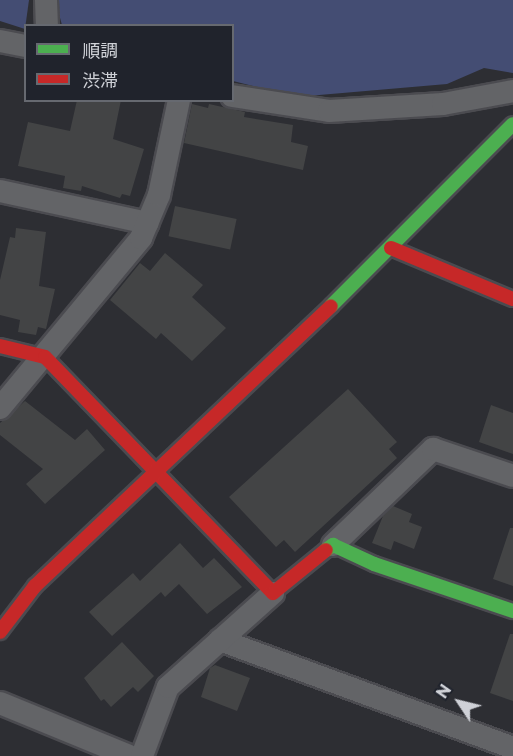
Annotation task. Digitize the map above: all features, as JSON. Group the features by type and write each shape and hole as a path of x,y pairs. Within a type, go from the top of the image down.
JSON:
{"street":[{"path":"46,0 46,24"},
{"path":"0,41 24,46"},
{"path":"234,96 329,111 443,104 513,91"},
{"path":"0,408 45,357 141,238 159,195 179,102"},
{"path":"0,632 35,586 159,471 391,248 513,124"},
{"path":"0,191 148,223"},
{"path":"391,248 513,299"},
{"path":"0,346 45,357 159,471 273,593"},
{"path":"142,756 168,687 273,593 333,545 433,449 513,476"},
{"path":"333,545 374,564 513,611"},
{"path":"220,640 513,748"},
{"path":"0,703 82,748 129,756"}],"shaded area":[{"path":"0,0 29,0 24,29 0,21"},
{"path":"55,0 513,0 513,73 484,68 447,84 296,97 234,81 234,24 62,24"}],"building":[{"path":"77,102 121,102 113,139 144,149 130,196 122,194 120,198 82,186 81,191 63,188 65,176 18,166 28,122 70,131"},
{"path":"192,104 208,108 209,104 245,112 244,117 293,125 291,142 308,146 303,170 184,143"},
{"path":"175,206 237,219 230,249 169,236"},
{"path":"16,228 46,232 39,286 55,289 46,329 38,327 36,335 18,332 20,320 0,315 0,280 10,237 15,238"},
{"path":"165,253 203,285 192,297 226,328 192,361 161,333 156,339 110,300 140,263 150,271"},
{"path":"348,389 397,442 389,449 397,458 295,552 284,540 276,547 229,497"},
{"path":"25,401 75,440 87,429 105,450 45,504 26,484 43,469 0,435 0,423"},
{"path":"491,405 513,413 513,454 479,442"},
{"path":"393,506 412,514 409,522 422,527 414,549 394,541 391,550 372,543 383,516"},
{"path":"510,528 513,528 513,586 493,579"},
{"path":"180,543 203,568 214,558 242,587 207,614 179,584 165,597 161,592 112,636 89,612 133,573 140,581"},
{"path":"510,634 513,634 513,701 490,693"},
{"path":"122,642 154,676 138,692 133,687 111,707 104,699 101,701 84,678"},
{"path":"215,665 250,678 237,711 201,697 210,668"}],"traffic: fast":[{"path":"331,306 513,124"},
{"path":"326,550 333,545 374,564 513,611"}],"traffic: jam":[{"path":"391,248 513,299"},
{"path":"0,632 35,586 331,306"},
{"path":"0,346 45,357 273,593 326,550"}]}
